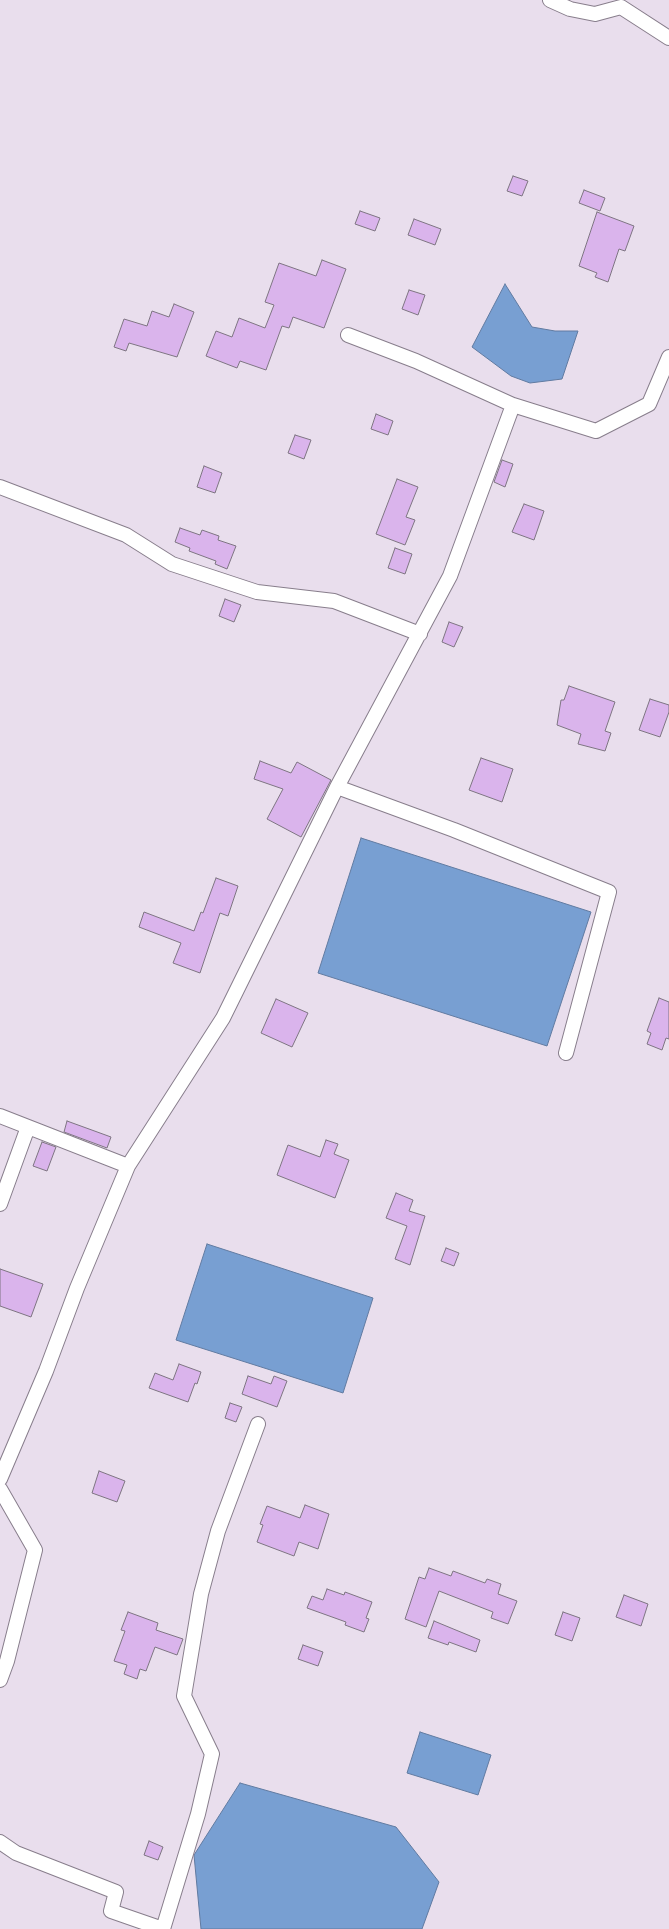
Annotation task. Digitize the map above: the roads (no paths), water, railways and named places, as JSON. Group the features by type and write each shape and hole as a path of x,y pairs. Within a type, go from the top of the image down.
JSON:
{"street":[{"path":"550,0 570,10 595,14 621,7 669,38"},
{"path":"348,335 416,361 513,405 596,431 650,404 669,356"},
{"path":"0,1478 46,1371 77,1288 128,1166 223,1018 337,787 450,576 513,405"},
{"path":"0,487 126,535 172,564 258,592 334,601 420,634"},
{"path":"337,787 454,830 609,892 566,1053"},
{"path":"0,1116 128,1166"},
{"path":"0,1204 28,1127"},
{"path":"0,1842 16,1853 116,1892 111,1911 163,1929 198,1814 212,1754 184,1696 201,1594 218,1531 258,1424"},
{"path":"0,1489 35,1550 7,1661 0,1680"}],"water":[{"path":"505,284 532,327 555,331 578,331 562,379 530,383 511,376 472,347"},
{"path":"361,838 591,912 547,1046 318,973"},
{"path":"207,1244 373,1298 343,1393 176,1340"},
{"path":"420,1732 491,1755 478,1795 407,1773"},
{"path":"240,1783 396,1827 439,1882 422,1929 201,1929 194,1855"}]}
